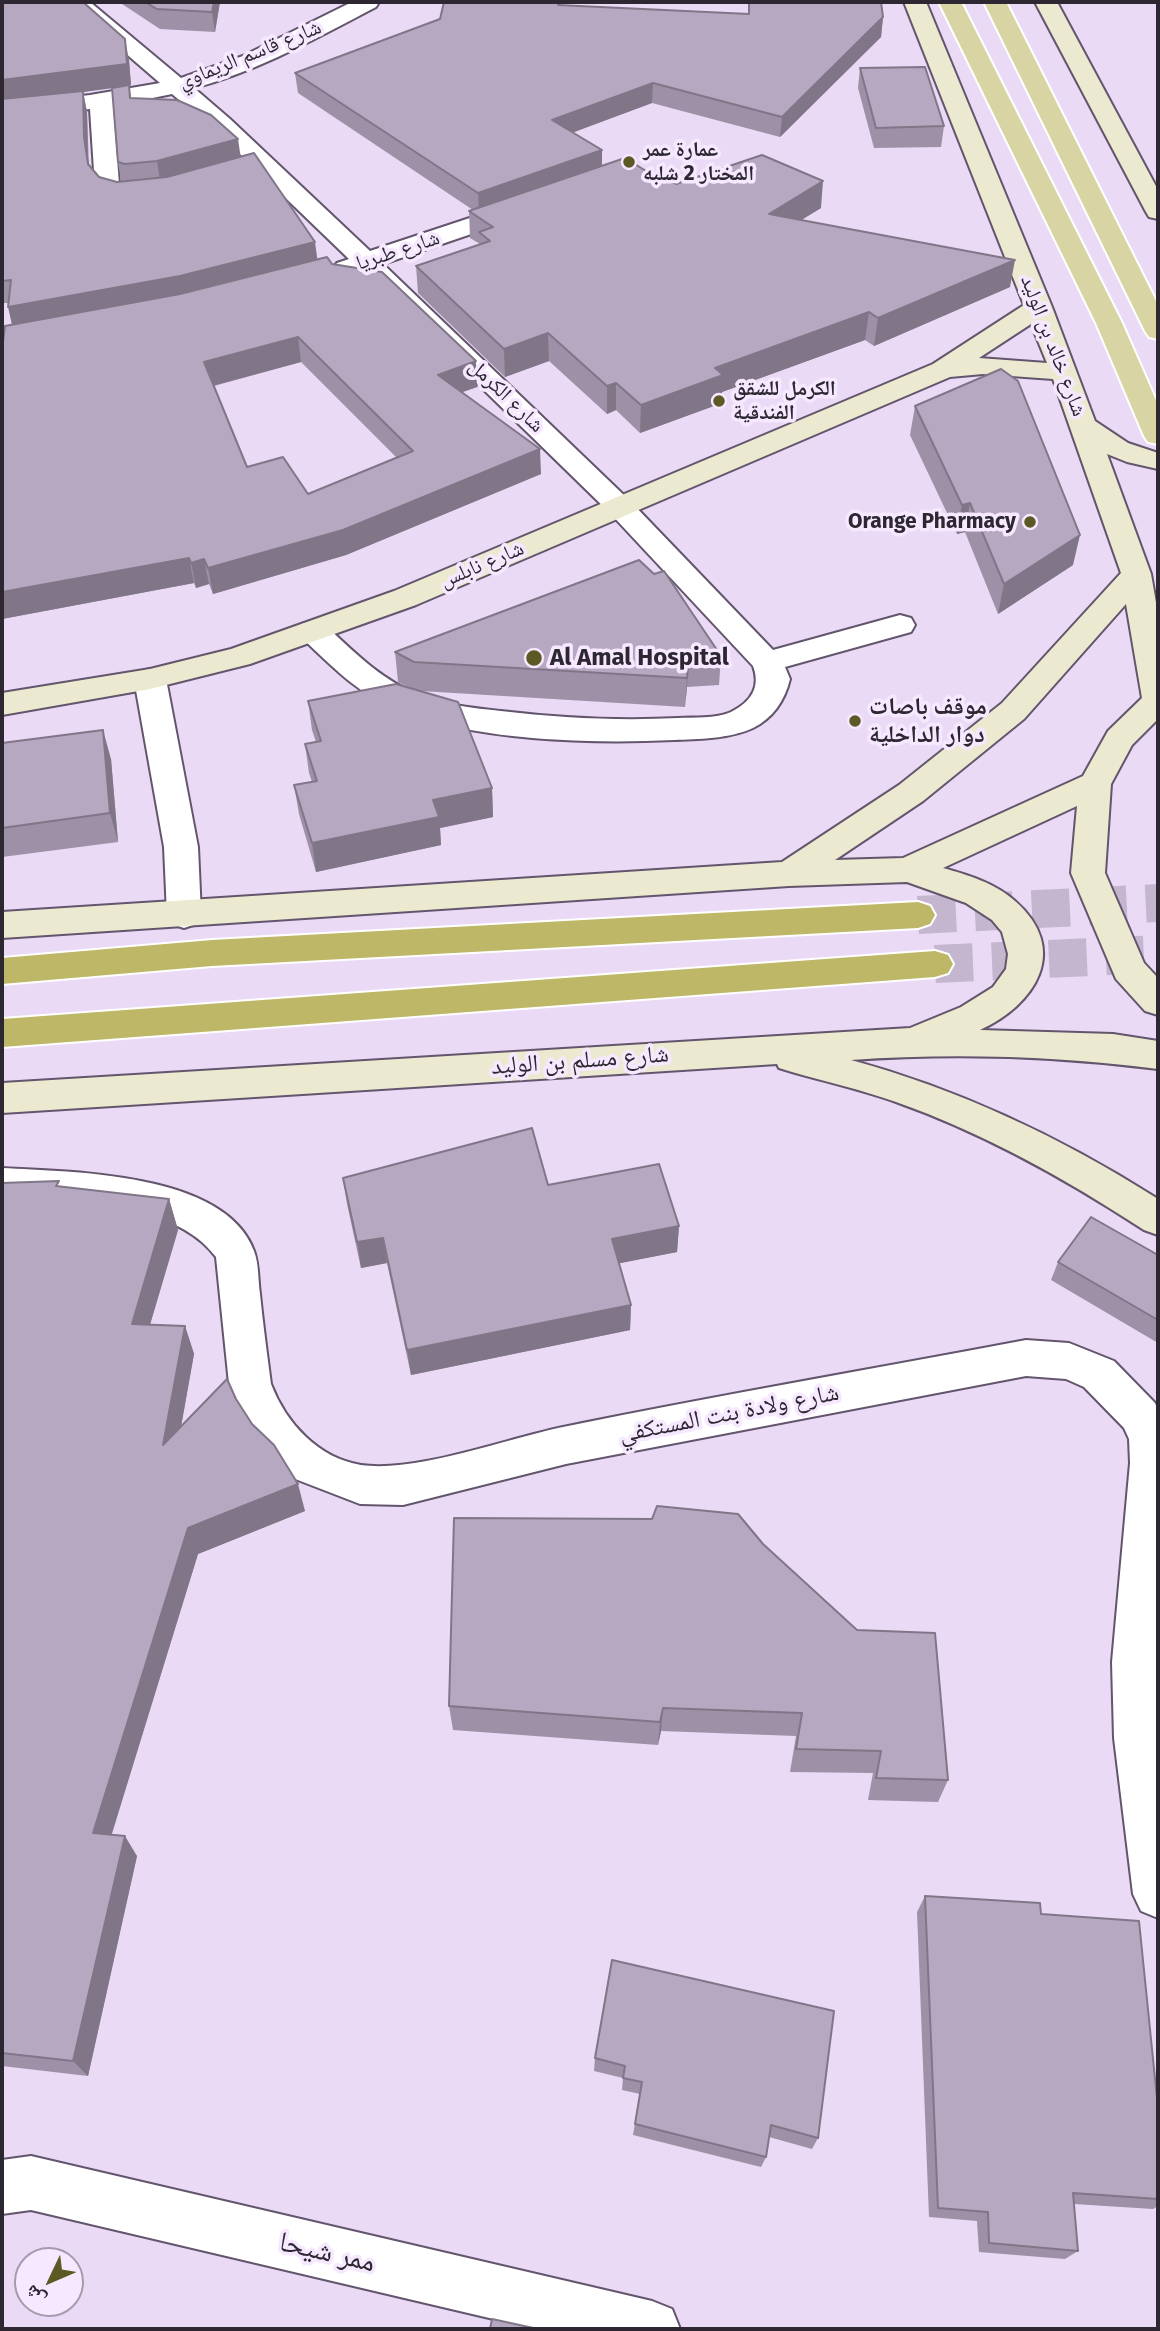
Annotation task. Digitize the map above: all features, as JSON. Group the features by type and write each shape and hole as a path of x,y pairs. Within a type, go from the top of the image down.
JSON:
{"highway":[{"path":"2,971 212,953 918,915"},
{"path":"2,1033 935,964"}],"main road":[{"path":"950,2 1109,323 1158,436"},
{"path":"995,2 1158,331"}],"street":[{"name":"شارع الكرمل","path":"77,2 179,86 367,262 620,507 768,662"},
{"name":"شارع قاسم الريماوي","path":"2,112 101,100 179,86 262,54 368,2"},
{"name":"شارع خالد بن الوليد","path":"915,2 1039,307 1136,574 1158,700"},
{"path":"1046,2 1158,212"},
{"path":"101,100 107,187 116,194 125,196 167,190"},
{"path":"238,170 262,163"},
{"name":"شارع طبريا","path":"328,273 548,200"},
{"name":"شارع نابلس","path":"2,704 150,679 239,657 405,598 943,370 1039,307"},
{"name":"شارع نابلس","path":"943,370 961,367 1004,367 1064,372"},
{"path":"1083,425 1107,445 1143,459 1158,461"},
{"path":"789,874 911,793 1013,711 1136,574"},
{"path":"313,631 371,684 407,702 459,717 542,727 633,730 713,727 743,720 771,697 774,679 768,662 900,625"},
{"path":"150,679 181,847 184,915"},
{"path":"1158,700 1119,738 1095,784 1088,873 1129,970 1158,1001"},
{"path":"907,870 1095,784"},
{"path":"2,925 789,874 907,870 960,886 988,899 1018,924 1027,946 1023,975 992,1008 906,1042"},
{"name":"شارع مسلم بن الوليد","path":"2,1098 906,1042 1113,1048 1158,1055"},
{"path":"763,1049 910,1092 997,1127 1112,1188 1158,1219"},
{"name":"شارع ولادة بنت المستكفي","path":"2,1184 101,1191 160,1202 193,1214 218,1230 235,1254 250,1384 261,1412 277,1436 305,1463 360,1484 403,1485 566,1445 1026,1358 1069,1361 1098,1374 1140,1416 1150,1439 1152,1463 1135,1675 1137,1738 1158,1894"},
{"name":"ممر شيحا","path":"2,2187 31,2183 652,2329"}],"building":[{"path":"2,2 83,2 125,39 127,64 2,80"},
{"path":"145,2 214,2 212,12 157,9"},
{"path":"444,2 559,2 558,5 749,14 749,2 881,2 883,17 782,117 653,83 552,120 602,150 478,193 295,73 440,19"},
{"path":"925,67 944,126 876,128 860,68"},
{"path":"129,85 130,98 177,100 211,115 238,139 157,161 125,164 118,162 112,88"},
{"path":"83,91 84,137 88,164 99,177 117,182 167,177 254,153 315,242 180,276 8,307 11,280 2,281 2,99"},
{"path":"762,155 823,181 769,214 1015,260 878,318 869,312 715,368 723,375 641,405 616,383 607,386 548,333 504,349 416,266 490,241 479,232 493,227 469,211 625,158 664,182 670,180 676,184"},
{"path":"327,257 332,264 382,272 476,361 438,375 540,449 343,530 208,568 204,559 191,563 189,558 2,592 2,349 5,326 180,294","holes":["298,337 413,451 308,494 283,457 247,467 204,362"]},
{"path":"1001,369 1018,381 1080,535 1004,584 970,503 962,505 915,406"},
{"path":"639,560 654,574 664,571 721,656 689,658 687,678 414,662 395,652"},
{"path":"396,684 458,702 492,788 433,800 439,817 312,843 294,785 317,781 305,744 321,741 308,701"},
{"path":"103,730 110,813 2,828 2,743"},
{"path":"532,1128 548,1185 659,1164 679,1226 612,1239 631,1305 407,1350 383,1238 357,1242 343,1178"},
{"path":"59,1181 56,1186 169,1199 132,1324 185,1326 163,1445 227,1379 252,1424 274,1445 298,1484 188,1528 93,1833 125,1836 73,2061 2,2053 2,1183"},
{"path":"1091,1217 1158,1255 1158,1320 1058,1262"},
{"path":"657,1506 738,1514 763,1544 857,1630 935,1633 948,1780 876,1778 881,1751 796,1749 802,1713 663,1708 660,1722 449,1706 454,1518 652,1519"},
{"path":"925,1896 1040,1903 1041,1914 1139,1921 1158,2108 1158,2199 1073,2193 1078,2251 989,2243 988,2212 938,2208"},
{"path":"612,1960 834,2011 818,2138 771,2125 766,2157 635,2124 642,2082 623,2078 625,2066 595,2058"},
{"path":"492,2319 538,2329 490,2329"}],"tunnel":[{"path":"918,915 1158,903"},
{"path":"935,964 1158,954"}],"place":[{"name":"عمارة عمر المختار 2 شلبه","path":"629,162"},
{"name":"الكرمل للشقق الفندقية","path":"719,401"},
{"name":"Orange Pharmacy","path":"1030,522"},
{"name":"Al Amal Hospital","path":"534,658"},
{"name":"موقف باصات دوار الداخلية","path":"855,721"}]}
